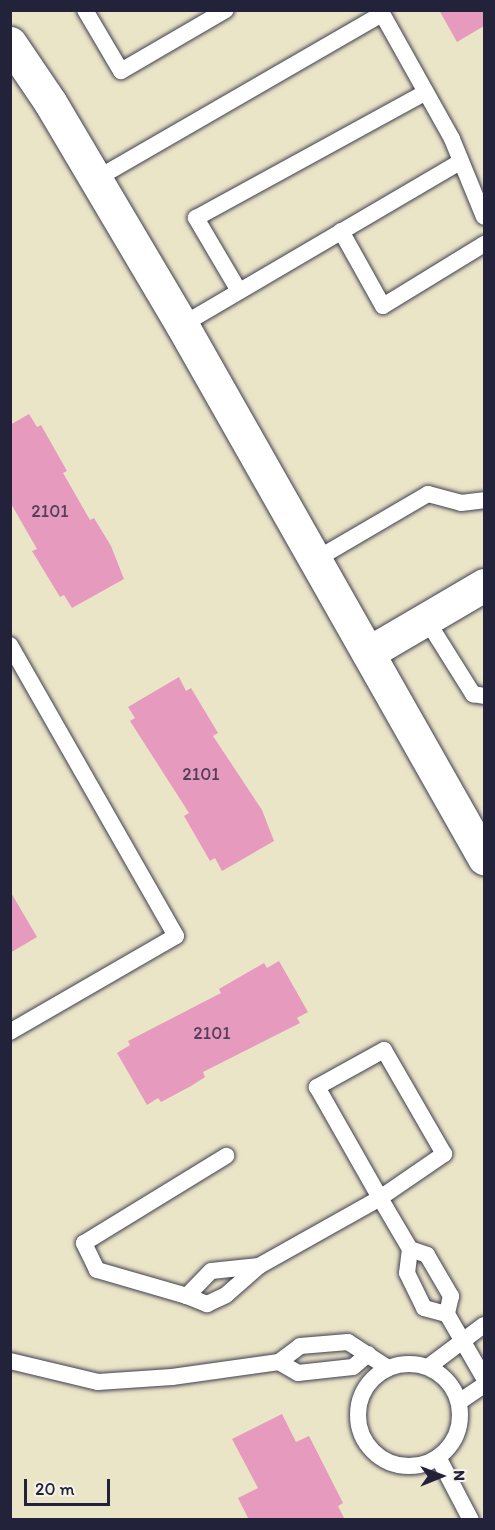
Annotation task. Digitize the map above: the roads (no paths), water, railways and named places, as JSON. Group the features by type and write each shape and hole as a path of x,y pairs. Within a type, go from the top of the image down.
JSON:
{"street":[{"path":"10,43 96,179 182,325 484,858"},
{"path":"368,653 484,585"}],"lane":[{"path":"85,10 121,71 226,10"},
{"path":"96,179 381,12 426,92 484,217"},
{"path":"238,291 196,218 426,92"},
{"path":"182,325 460,162"},
{"path":"341,231 383,306 484,244"},
{"path":"315,560 428,494 461,503 484,500"},
{"path":"426,619 473,694 484,696"},
{"path":"10,645 176,936 10,1032"},
{"path":"226,1156 84,1242 97,1270 207,1304 226,1295 259,1266 380,1198 444,1154 384,1050 317,1087 380,1198 410,1249 407,1273 424,1308 447,1314"},
{"path":"410,1249 428,1255 451,1296 447,1314 484,1378"},
{"path":"187,1296 211,1271 259,1266"},
{"path":"428,1367 462,1339 484,1325"},
{"path":"10,1361 98,1382 172,1377 279,1362 300,1347 348,1342 388,1368"},
{"path":"279,1362 298,1373 353,1367 368,1354"},
{"path":"415,1364 428,1367 442,1375 459,1402 457,1433 438,1457 425,1464 394,1464 381,1457 362,1434 358,1418 365,1389 388,1368 415,1364"},
{"path":"459,1402 484,1385"},
{"path":"438,1457 471,1520"}]}
